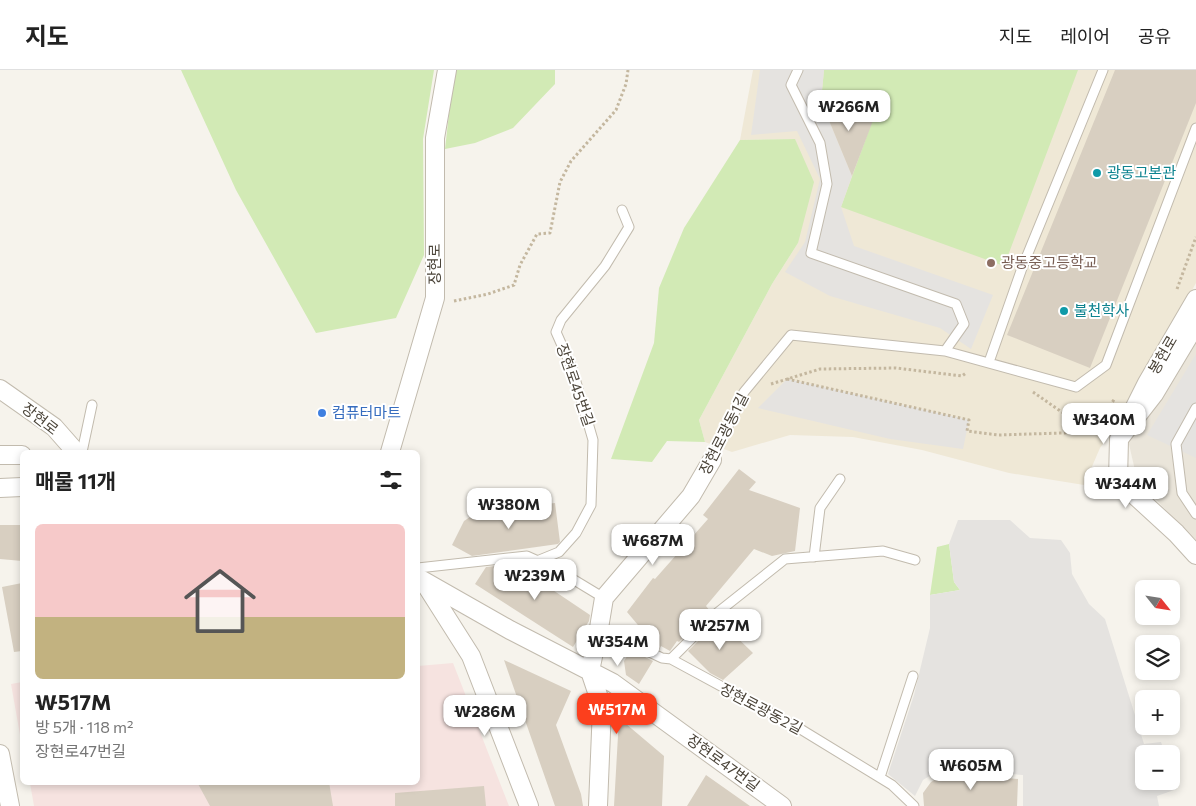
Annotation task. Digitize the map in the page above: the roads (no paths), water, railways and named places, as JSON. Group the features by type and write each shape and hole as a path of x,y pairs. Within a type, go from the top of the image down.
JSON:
{"street":[{"name":"장현로","path":"391,450 435,298 436,138 448,70"},
{"name":"봉현로","path":"1196,299 1148,383 1119,439 1118,480 1176,533 1196,555"},
{"name":"봉현로","path":"1119,439 1154,394 1196,324"},
{"name":"장현로","path":"0,390 54,427 74,450"},
{"path":"0,455 20,455"},
{"name":"장현로광동1길","path":"604,598 691,496 712,460"},
{"path":"0,488 20,487"},
{"name":"장현로47번길","path":"420,576 510,630 613,683 782,806"},
{"path":"420,577 471,656 529,806"},
{"path":"598,806 602,707 590,671 604,598"},
{"path":"0,754 10,806"}],"lane":[{"path":"798,70 791,85 820,143 827,184 811,253 956,304 964,324 945,351 1076,387 1106,365 1196,128"},
{"path":"989,362 1022,268 1103,70"},
{"name":"장현로45번길","path":"537,561 558,552 576,533 591,505 593,440 572,368 556,332 561,320 605,266 629,227 622,210"},
{"name":"장현로광동1길","path":"712,460 744,392 791,335 945,351"},
{"path":"82,450 92,405"},
{"path":"1196,408 1176,444 1182,493 1196,514"},
{"path":"814,557 820,508 840,479"},
{"path":"671,659 717,613 785,559 883,551 915,560"},
{"path":"420,575 527,556 556,569 604,598"},
{"name":"장현로광동2길","path":"599,628 662,658 671,659 802,730 892,785 914,806"},
{"path":"880,777 913,676"}],"place":[{"name":"광동고본관","path":"1097,173"},
{"name":"광동중고등학교","path":"991,263"},
{"name":"불천학사","path":"1064,311"},
{"name":"컴퓨터마트","path":"322,413"}]}
